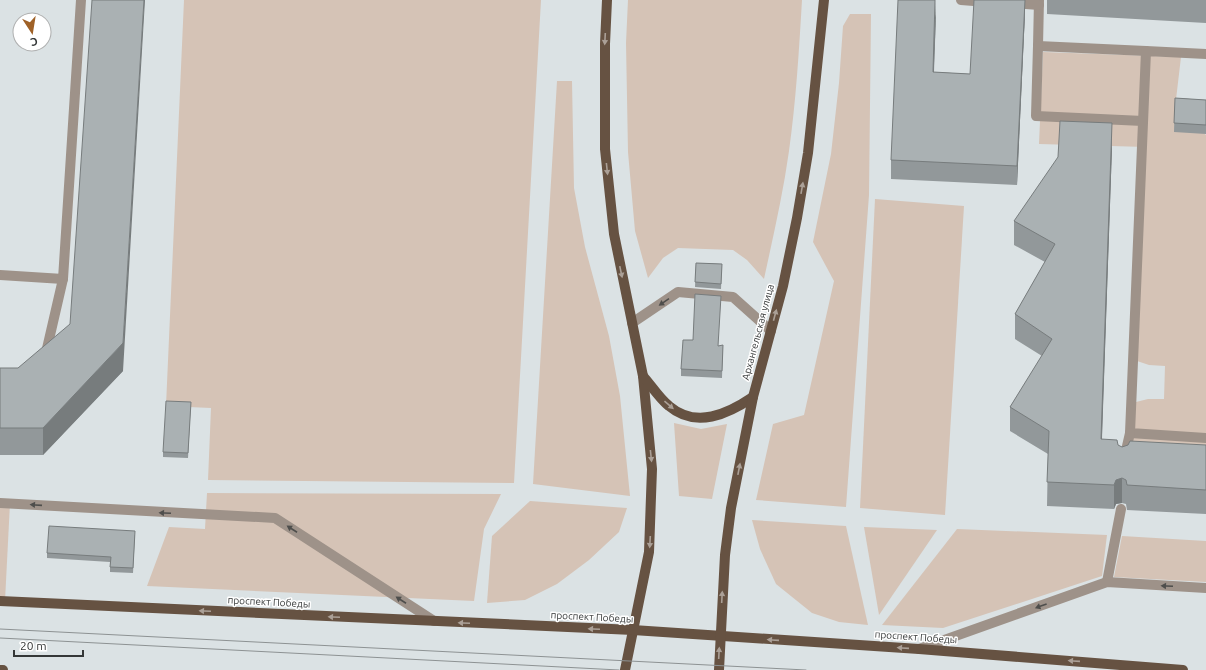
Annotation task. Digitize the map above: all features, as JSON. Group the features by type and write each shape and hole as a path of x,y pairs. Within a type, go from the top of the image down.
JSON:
{"main road":[{"path":"607,0 605,44 605,149 614,234 643,376 652,469 652,503 649,552 625,670"},
{"name":"Архангельская улица","path":"719,670 725,555 730,516 753,398 793,241 808,153 824,0"},
{"path":"643,376 669,406 684,415 700,418 719,416 753,398"},
{"name":"проспект Победы","path":"0,601 633,630 919,649 1183,670"}],"street":[{"path":"44,362 64,279 81,0"},
{"path":"961,0 1039,2 1036,116 1143,121"},
{"path":"1038,46 1206,54"},
{"path":"1123,465 1130,433 1146,51"},
{"path":"0,275 64,279"},
{"path":"632,323 678,292 733,297 771,331"},
{"path":"1130,433 1206,438"},
{"path":"0,503 275,518 434,622"},
{"path":"1107,582 1121,509"},
{"path":"919,649 1107,582 1206,588"}],"shaded area":[{"path":"184,0 541,0 514,483 208,480 211,408 166,406"},
{"path":"628,0 802,0 789,151 781,199 764,279 747,260 733,250 678,248 663,258 648,278 635,231 628,152 626,43"},
{"path":"850,14 871,14 869,195 846,507 756,500 773,424 804,415 834,281 813,242 831,154 839,83 843,26"},
{"path":"1043,52 1181,57 1175,108 1206,135 1206,469 1123,465 1136,402 1148,399 1164,399 1165,366 1149,365 1137,361 1146,147 1039,144"},
{"path":"557,81 572,81 574,188 585,247 609,336 620,396 630,496 533,484"},
{"path":"875,199 964,206 945,515 860,508"},
{"path":"674,423 701,429 727,424 712,499 679,496"},
{"path":"207,493 501,494 484,529 474,601 147,586 169,527 205,529"},
{"path":"530,501 627,508 619,532 589,560 557,584 525,600 487,603 492,536"},
{"path":"0,503 10,503 5,601 0,601"},
{"path":"752,520 846,526 868,625 839,622 812,613 776,584 760,549"},
{"path":"864,527 937,530 879,615"},
{"path":"957,529 1107,535 1102,576 943,628 882,625"},
{"path":"1122,536 1206,541 1206,582 1114,577"}],"building":[{"path":"92,0 144,0 123,343 43,428 0,428 0,368 18,368 70,324"},
{"path":"898,0 935,0 933,72 970,74 974,0 1025,0 1017,166 891,160"},
{"path":"1175,98 1206,100 1206,125 1174,123"},
{"path":"1060,121 1112,123 1101,439 1117,440 1118,445 1122,447 1128,445 1130,441 1206,445 1206,490 1127,485 1126,480 1122,478 1116,480 1114,485 1047,482 1049,431 1010,407 1052,339 1015,314 1055,244 1014,221 1058,157"},
{"path":"696,263 722,264 721,284 695,282"},
{"path":"695,294 721,296 718,346 723,345 722,371 681,369 683,340 693,340"},
{"path":"166,401 191,402 188,453 163,452"},
{"path":"49,526 135,531 133,568 110,567 111,557 47,553"}],"tram line":[{"path":"0,629 806,670"},
{"path":"0,638 619,670"}]}
